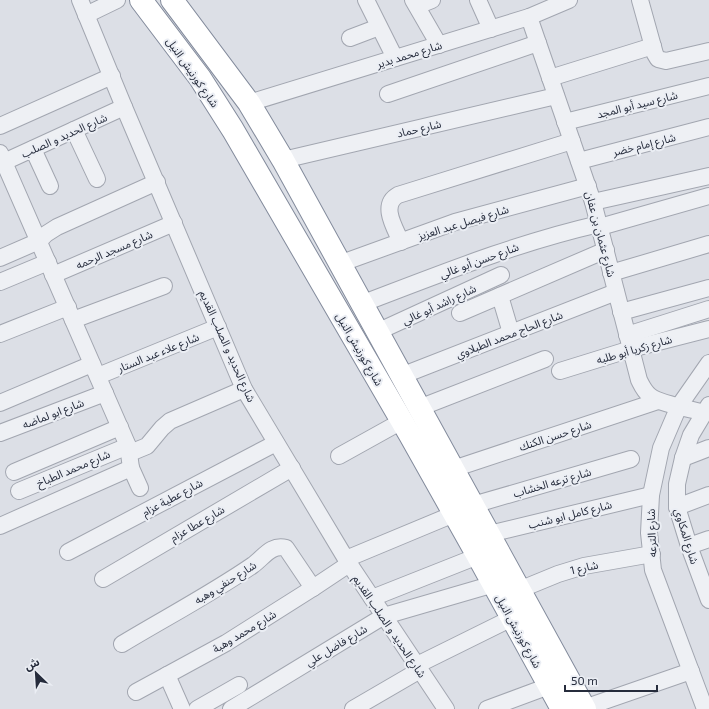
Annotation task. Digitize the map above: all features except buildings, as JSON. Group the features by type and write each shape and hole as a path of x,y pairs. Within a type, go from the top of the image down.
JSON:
{"highway":[{"name":"شارع كورنيش النيل","path":"141,0 200,78 233,130 415,422 463,509 489,534 585,708"},
{"name":"شارع كورنيش النيل","path":"172,0 248,103 283,160 401,376 415,422 453,469 463,509 478,556 562,709"}],"street":[{"name":"شارع الحديد و الصلب القديم","path":"80,0 244,388 348,562 446,709"},
{"path":"86,15 117,0"},
{"path":"366,0 395,58"},
{"path":"432,0 415,3 439,44"},
{"path":"478,0 491,29"},
{"name":"شارع محمد بدير","path":"248,103 529,17 569,0"},
{"path":"640,0 656,57 663,61 709,51"},
{"name":"شارع عثمان بن عفان","path":"529,17 593,202 639,380 643,389 658,401 679,406 707,409"},
{"path":"350,38 379,26"},
{"path":"388,94 538,43"},
{"path":"550,78 653,46"},
{"path":"0,126 112,76"},
{"name":"شارع سيد أبو المجد","path":"565,122 709,86"},
{"name":"شارع حماد","path":"283,160 556,96"},
{"name":"شارع الحديد و الصلب","path":"2,158 33,149 124,107"},
{"name":"شارع إمام خضر","path":"579,161 709,127"},
{"path":"74,130 97,179"},
{"path":"400,242 389,208 394,197 572,141"},
{"path":"33,149 50,186"},
{"path":"2,158 7,187 38,241 70,313 120,427 140,488"},
{"path":"593,202 709,176"},
{"path":"0,258 38,241 57,227 157,182"},
{"name":"شارع فيصل عبد العزيز","path":"339,264 455,222 588,186"},
{"name":"شارع حسن أبو غالي","path":"361,304 506,250 549,236 599,226 709,196"},
{"name":"شارع مسجد الرحمه","path":"0,282 50,268 174,223"},
{"path":"611,273 709,244"},
{"path":"460,312 606,250"},
{"name":"شارع راشد أبو غالي","path":"377,332 501,275"},
{"path":"0,334 164,286"},
{"path":"622,312 709,288"},
{"name":"شارع الحاج محمد الطبلاوي","path":"401,376 616,292"},
{"path":"500,296 511,333"},
{"path":"629,342 709,310"},
{"name":"شارع علاء عبد الستار","path":"0,403 218,327"},
{"name":"شارع زكريا أبو طلبه","path":"560,371 629,342 709,329"},
{"path":"339,456 415,422 545,359"},
{"name":"شارع الترعه","path":"705,709 653,570 649,533 651,495 661,448 679,406 709,363"},
{"path":"0,526 147,446 170,421 244,388"},
{"name":"شارع ابو لماضه","path":"0,433 105,393"},
{"name":"شارع حسن الكنك","path":"453,469 658,401"},
{"name":"شارع المكاوي","path":"707,409 691,436 682,458 677,484 677,506 689,546 706,583 709,600"},
{"path":"14,472 120,427"},
{"name":"شارع عطية عزام","path":"68,552 276,443"},
{"path":"682,458 709,448"},
{"name":"شارع محمد الطباخ","path":"19,491 129,456"},
{"name":"شارع ترعه الخشاب","path":"348,562 463,509 632,459"},
{"name":"شارع عطا عزام","path":"103,579 292,468"},
{"name":"شارع كامل ابو شنب","path":"489,534 651,495"},
{"path":"677,506 709,495"},
{"path":"689,546 709,539"},
{"name":"شارع حنفي وهبه","path":"122,644 235,577 276,547 286,548 313,588"},
{"name":"شارع 1","path":"519,590 558,574 584,566 652,554"},
{"path":"372,598 478,556"},
{"name":"شارع محمد وهبة","path":"136,692 226,643 313,588 348,562"},
{"name":"شارع فاضل علي","path":"231,709 384,616 494,584"},
{"path":"353,709 418,667 512,618"},
{"path":"585,708 690,671"},
{"path":"167,675 182,709"},
{"path":"196,709 240,685"},
{"path":"487,709 549,686"}]}
